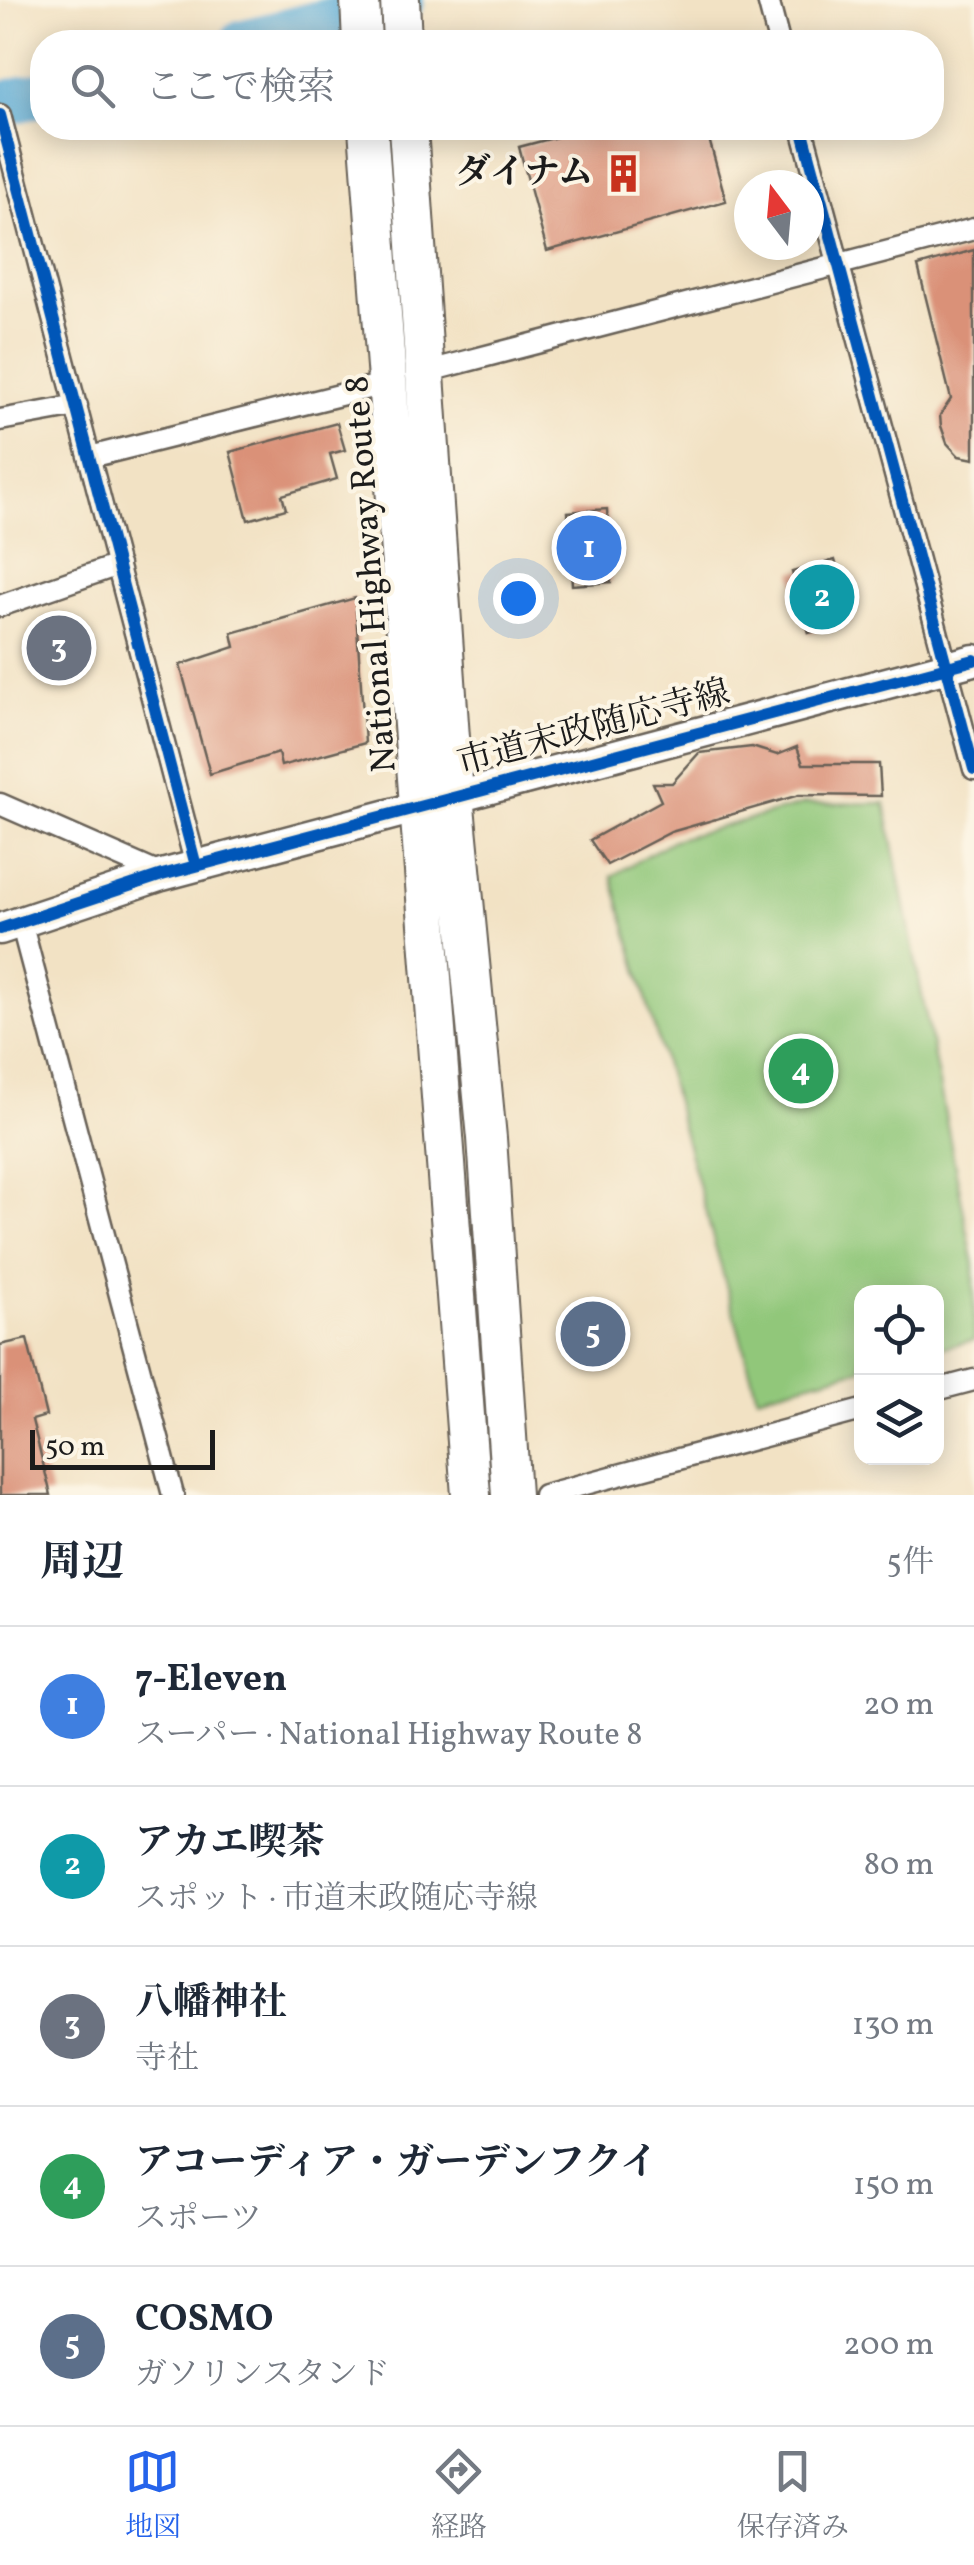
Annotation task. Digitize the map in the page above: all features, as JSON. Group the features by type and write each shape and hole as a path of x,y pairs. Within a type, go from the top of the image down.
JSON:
{"highway":[{"path":"360,0 361,30"},
{"name":"National Highway Route 8","path":"369,140 388,382 437,802 487,1138 511,1495"},
{"name":"National Highway Route 8","path":"409,140 425,372 437,802 471,1495"}],"street":[{"path":"768,0 777,30"},
{"path":"3,125 196,866"},
{"path":"805,140 839,265 960,664 974,769"},
{"path":"425,372 974,229"},
{"path":"90,457 388,382"},
{"path":"0,420 77,406"},
{"path":"0,606 118,565"},
{"name":"市道末政随応寺線","path":"10,925 162,875 960,664"},
{"path":"0,804 162,875"},
{"path":"10,925 173,1495"},
{"path":"944,1388 974,1380"},
{"path":"544,1495 854,1412"}],"green space":[{"path":"885,803 974,1265 974,1340 944,1347 944,1285 854,1285 854,1371 757,1396 612,876 673,840 805,804"}],"building":[{"name":"ダイナム","path":"546,140 709,140 726,201 547,251 519,147"},
{"path":"974,250 974,459 959,456 947,443 941,426 940,415 951,399 918,266"},
{"path":"337,423 345,450 330,454 337,479 282,495 286,509 248,520 230,452"},
{"path":"607,509 611,582 572,585 568,512"},
{"path":"835,560 852,621 809,633 792,572"},
{"path":"355,598 365,743 281,766 278,753 210,774 180,665 235,647 232,633"},
{"path":"752,747 777,755 797,747 803,764 879,764 881,796 799,795 671,832 607,865 590,840 661,801 653,783 672,783 699,753"},
{"path":"27,1339 46,1416 32,1420 51,1495 0,1495 0,1345"}],"waterway":[{"path":"290,30 401,2"},
{"path":"0,104 30,97"}],"cycle path":[{"path":"0,115 196,866"},
{"path":"805,140 974,769"},
{"path":"0,929 162,875 974,660"}],"place":[{"name":"ダイナム","path":"623,174"},
{"name":"7-Eleven","path":"589,548"},
{"name":"アカエ喫茶","path":"822,597"},
{"name":"八幡神社","path":"59,648"},
{"name":"アコーディア・ガーデンフクイ","path":"801,1071"},
{"name":"COSMO","path":"593,1334"}]}
